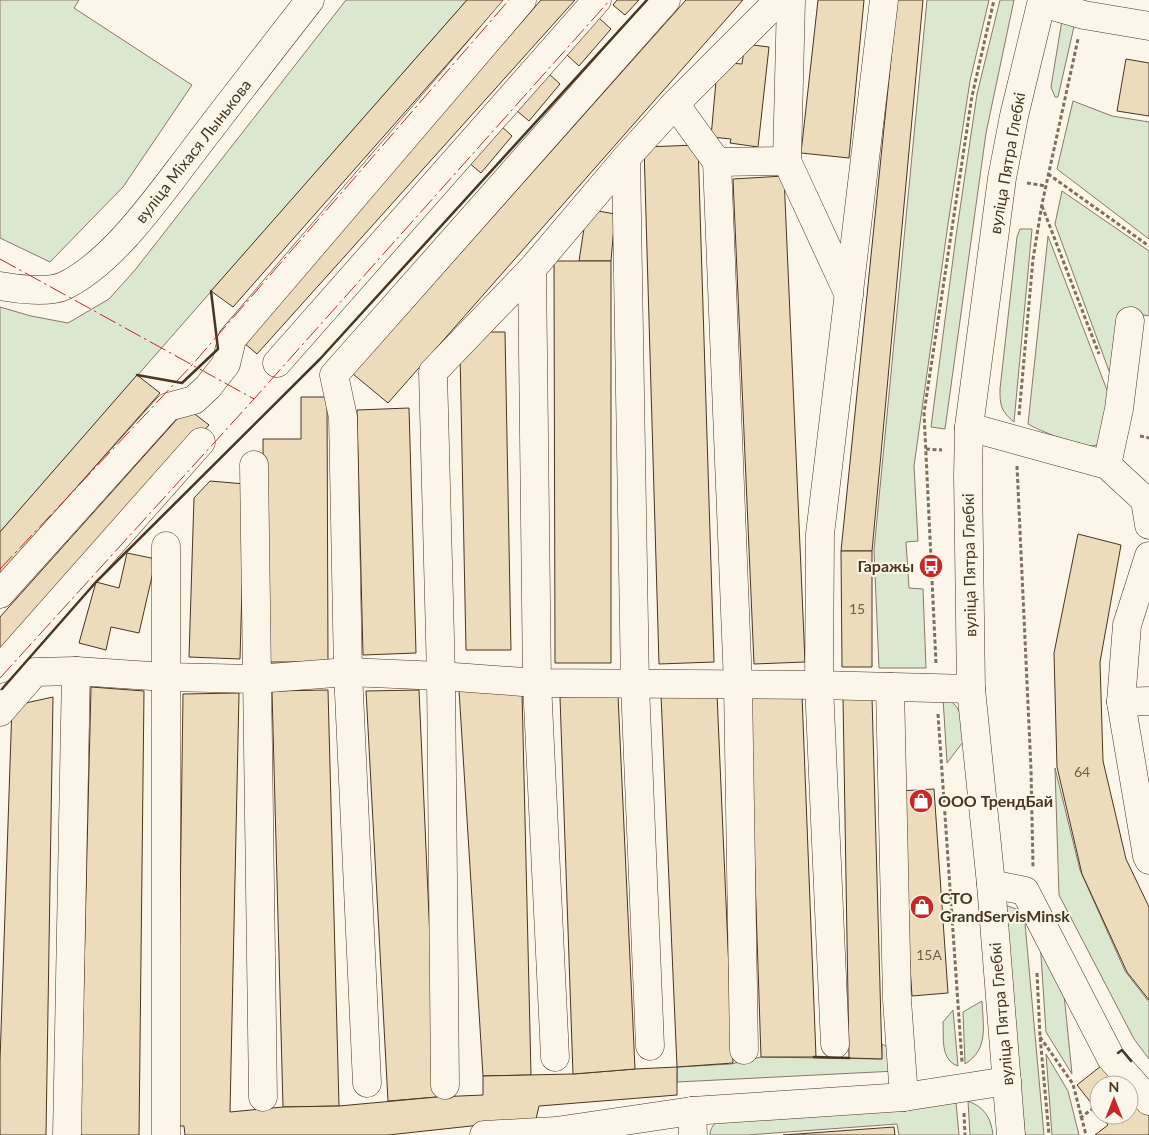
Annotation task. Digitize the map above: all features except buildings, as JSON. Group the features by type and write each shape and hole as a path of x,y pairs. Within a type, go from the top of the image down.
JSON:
{"main road":[{"name":"вуліца Міхася Лынькова","path":"0,286 24,290 62,287 80,276 112,250 143,216 310,0"},
{"path":"0,594 168,407 194,400 208,387 226,364 232,339 522,0"},
{"path":"277,363 597,0"},
{"path":"367,1083 348,672 343,417 334,374 666,0"},
{"path":"445,1085 441,676 433,372 532,269 626,158 675,104 779,0"},
{"path":"792,0 787,161 849,295"},
{"path":"835,1044 819,686 820,534 884,0"},
{"path":"1042,1 1084,15 1149,26"},
{"name":"вуліца Пятра Глебкі","path":"1011,1135 991,884 971,689 969,427 1002,178 1014,116 1042,1"},
{"path":"675,104 717,162 738,685 744,1050"},
{"path":"626,158 636,685 650,1046"},
{"path":"717,162 787,161"},
{"path":"532,269 538,683 554,1057"},
{"path":"1107,465 1119,409 1130,321"},
{"path":"969,427 1107,465 1148,508"},
{"path":"0,669 200,442"},
{"path":"254,465 263,1097"},
{"path":"166,546 166,1135"},
{"path":"1149,556 1127,625 1122,702 1149,860"},
{"path":"0,712 35,672 76,671 166,677 256,679 348,672 538,683 971,689"},
{"path":"67,1135 76,671"},
{"path":"890,687 897,1000 904,1097"},
{"path":"1122,702 1149,701"},
{"path":"991,884 1025,891 1110,1058 1149,1101"},
{"path":"484,1135 692,1123 904,1097 1007,1081"}],"path":[{"path":"1033,867 1031,769 1016,439 1034,259 1042,204 1084,15"},
{"path":"1048,174 1149,246"},
{"path":"1042,204 1102,362"},
{"path":"1119,409 1131,435 1149,438"},
{"path":"1037,966 1040,1036 1049,1135"},
{"path":"1040,1036 1073,1084 1080,1118 1086,1135"},
{"path":"1080,1118 1089,1111"}],"green space":[{"path":"0,0 79,0 74,8 192,85 123,187 50,262 0,238"},
{"path":"346,0 467,0 0,532 0,307 31,316 68,323 109,299 135,270"},
{"path":"927,0 989,0 970,81 914,466 918,541 906,542 909,588 923,589 926,668 879,668 874,550"},
{"path":"1000,0 1014,0 986,133 945,429 931,427 977,94"},
{"path":"1062,20 1075,22 1058,97 1055,97 1051,87"},
{"path":"1073,101 1112,116 1149,122 1149,239 1057,169"},
{"path":"1062,191 1149,251 1149,316 1128,312 1116,390 1055,224"},
{"path":"1020,229 1032,229 1014,422 1006,415 1002,408 1000,389 1017,237"},
{"path":"1048,236 1115,411 1099,444 1094,446 1085,446 1068,441 1028,424"},
{"path":"943,698 955,705 962,722 963,742 947,763"},
{"path":"1055,768 1080,870 1125,971 1149,1002 1149,1059 1134,1039 1059,895"},
{"path":"1000,903 1024,912 1044,1135 1025,1135"},
{"path":"1039,925 1063,984 1072,1074 1046,1032"},
{"path":"982,1001 983,1036 981,1044 973,1058 965,1064 963,1012"},
{"path":"953,1010 958,1066 948,1059 943,1041 943,1022"},
{"path":"882,1044 893,1050 896,1071 677,1082 677,1067 731,1064 761,1057 882,1059"},
{"path":"1046,1054 1068,1091 1079,1135 1052,1135"},
{"path":"968,1101 978,1106 986,1114 993,1135 970,1135"},
{"path":"956,1103 959,1135 899,1135 897,1124 747,1135 710,1135 713,1126 721,1119"}],"wall":[{"path":"2,689 96,582 320,359 647,0"},
{"path":"137,375 182,383 218,349 211,291"},
{"path":"1118,1053 1122,1050 1131,1061"},
{"path":"814,1057 849,1058"}],"power":[{"path":"0,569 192,365 509,0"},
{"path":"0,678 254,399 610,0"},
{"path":"0,259 254,399"}],"place":[{"name":"Гаражы","path":"931,566"},
{"name":"ООО ТрендБай","path":"921,801"},
{"name":"СТО GrandServisMinsk","path":"922,907"}]}
